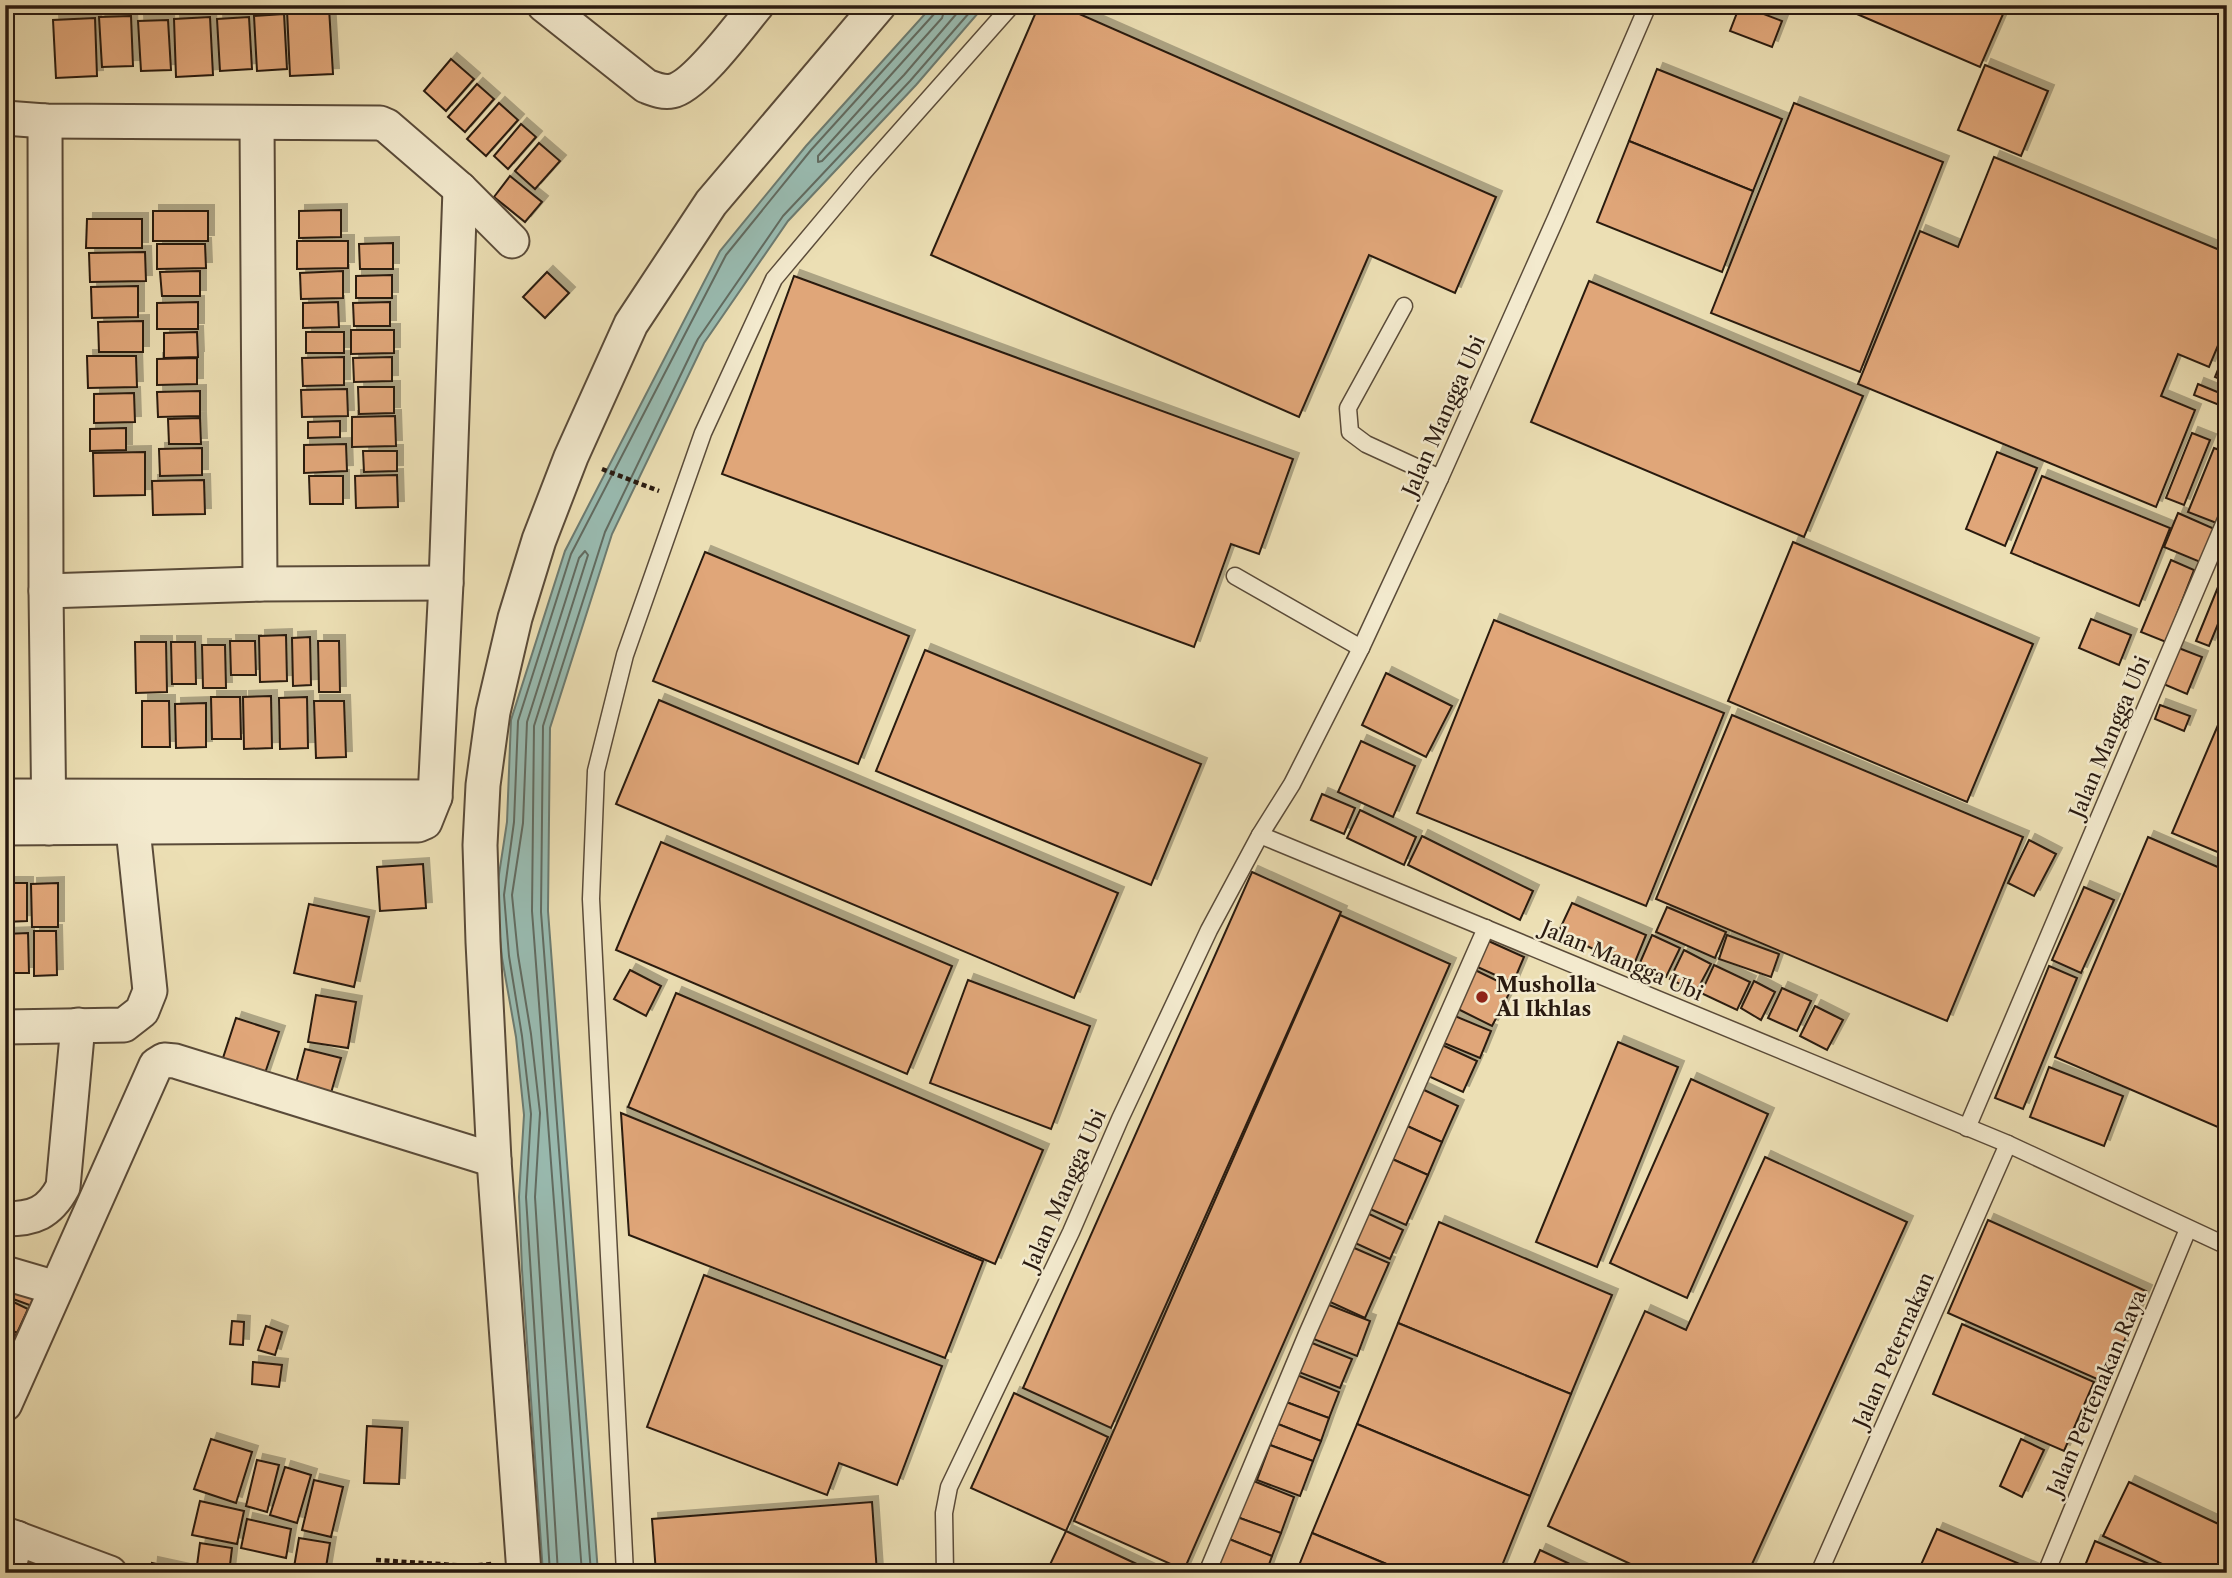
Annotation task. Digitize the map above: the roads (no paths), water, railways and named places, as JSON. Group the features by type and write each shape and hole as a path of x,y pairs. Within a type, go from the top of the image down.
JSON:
{"street":[{"path":"544,5 646,86 670,92 692,81 757,5"},
{"path":"524,1567 494,1160 481,873 483,785 493,712 515,618 539,540 571,457 631,324 711,203 879,5"},
{"path":"5,118 45,121 380,123 387,126 460,189 512,240"},
{"path":"45,121 49,828"},
{"path":"257,123 260,584"},
{"path":"5,828 418,825 425,821 435,797 446,583 460,189"},
{"path":"46,591 260,584 446,583"},
{"path":"5,796 435,797"},
{"path":"5,1027 124,1025 142,1011 150,991 133,829 123,797"},
{"path":"5,1219 36,1216 58,1197 63,1187 78,1026"},
{"path":"7,1396 156,1065 164,1060 175,1061 494,1160"},
{"path":"5,1273 56,1288"},
{"path":"7,1573 11,1536 110,1573"}],"lane":[{"path":"625,1573 591,899 596,771 602,745 625,656 703,433 774,279 862,174 1012,5"},
{"name":"Jalan Mangga Ubi","path":"945,1573 944,1513 949,1487 1071,1233 1120,1119 1209,930 1260,835 1292,785 1361,648 1440,478 1648,5"},
{"path":"1404,306 1348,408 1350,432 1366,444 1440,478"},
{"name":"Jalan Mangga Ubi","path":"1967,1128 2227,517"},
{"path":"1235,576 1361,648"},
{"name":"Jalan Mangga Ubi","path":"1260,835 2008,1144 2227,1246"},
{"path":"1207,1573 1307,1334 1486,928"},
{"name":"Jalan Peternakan","path":"1819,1573 2008,1144"},
{"name":"Jalan Pertenakan Raya","path":"2046,1573 2188,1229"}],"water":[{"path":"933,5 985,5 916,85 788,221 704,343 612,534 550,728 548,911 598,1573 543,1573 522,1270 519,1197 524,1115 496,894 507,822 511,720 565,551 720,251 806,146"}],"place":[{"name":"Musholla Al Ikhlas","path":"1482,997"}]}
